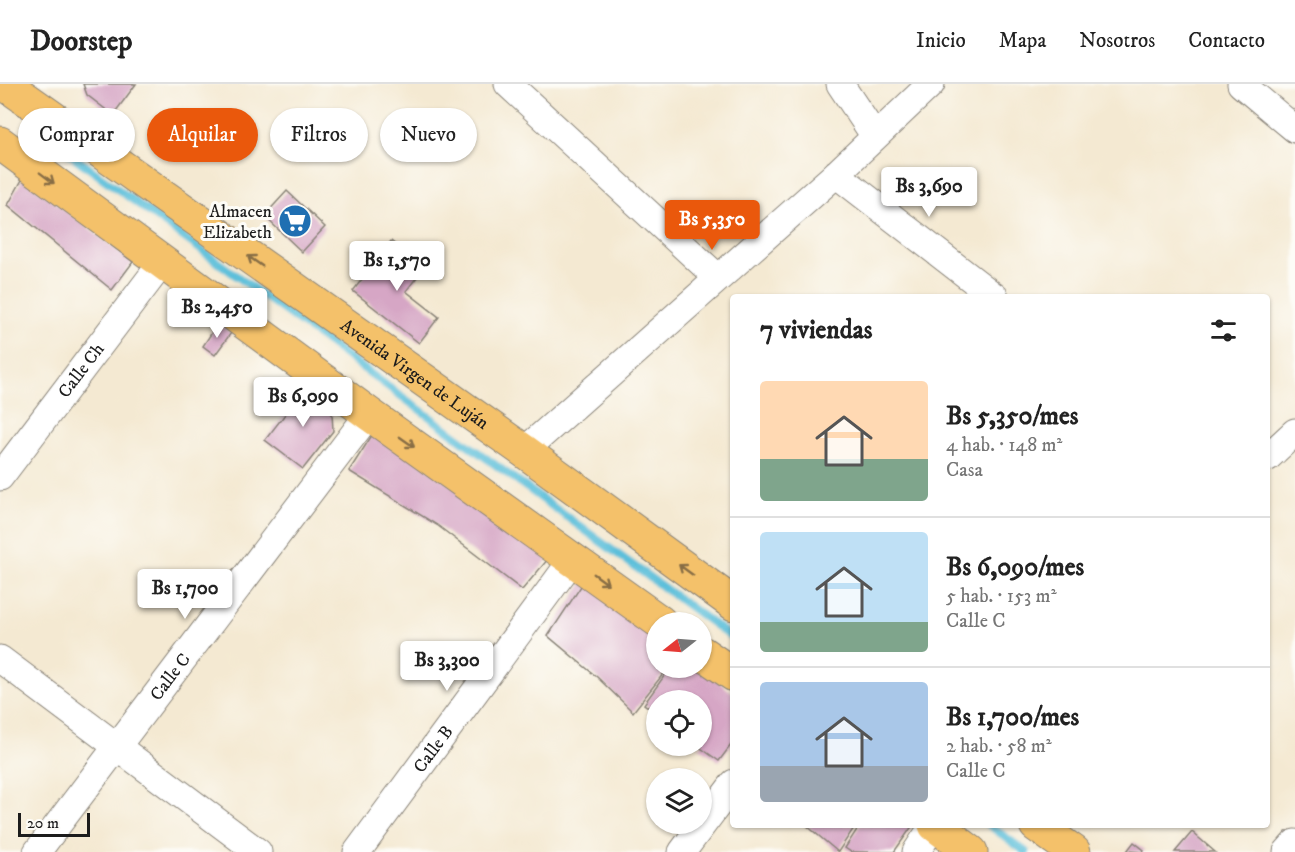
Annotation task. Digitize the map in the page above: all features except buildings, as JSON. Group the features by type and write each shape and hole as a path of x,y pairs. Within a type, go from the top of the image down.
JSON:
{"main road":[{"name":"Avenida Virgen de Luján","path":"6,87 524,451 730,601"},
{"path":"0,143 369,414 646,612"},
{"path":"712,660 730,672"},
{"path":"939,828 971,852"},
{"path":"1040,828 1074,852"}],"street":[{"path":"508,84 717,277"},
{"path":"840,84 874,135"},
{"path":"524,451 717,277 836,174 874,135 931,84"},
{"path":"1241,84 1295,129"},
{"path":"836,174 991,294"},
{"name":"Calle Ch","path":"0,477 162,263"},
{"name":"Calle C","path":"37,852 369,414"},
{"path":"1270,455 1295,432"},
{"name":"Calle B","path":"357,852 573,559"},
{"path":"0,659 258,852"},
{"path":"682,852 730,788"},
{"path":"915,852 933,828"},
{"path":"1287,852 1295,843"}],"waterway":[{"path":"81,162 730,636"},
{"path":"993,828 1026,852"}],"place":[{"name":"Almacen Elizabeth","path":"295,221"}]}
